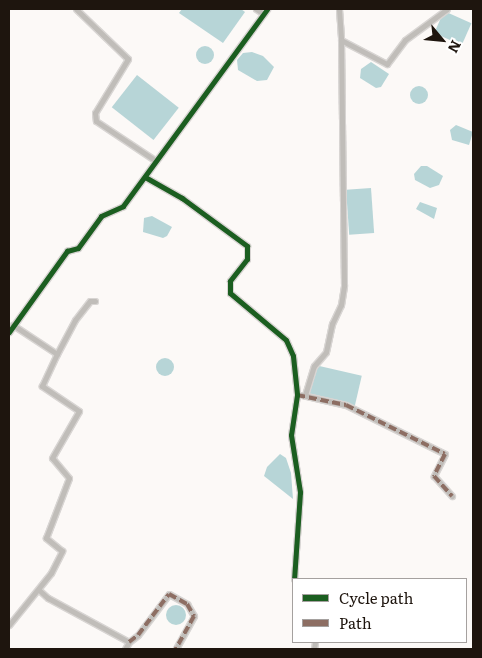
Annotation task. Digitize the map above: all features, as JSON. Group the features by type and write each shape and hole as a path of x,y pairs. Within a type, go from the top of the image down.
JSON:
{"street":[{"path":"76,9 128,59 95,113 96,121 156,161"},
{"path":"9,332 67,251 78,248 101,216 123,206 266,11 256,9"},
{"path":"305,395 312,370 326,352 332,324 342,305 344,285 339,9"},
{"path":"341,40 387,64 398,46 447,9"},
{"path":"145,177 182,198 247,246 247,259 230,281 230,292 286,340 293,356 297,395 291,435 300,492 294,578"},
{"path":"9,625 39,590 62,551 46,538 69,478 52,458 79,411 42,386 75,320 90,301 95,301"},
{"path":"13,325 57,354"},
{"path":"297,395 305,395 346,405 444,454 434,476 452,496"},
{"path":"39,590 48,598 129,642"},
{"path":"125,649 169,594 187,604 194,616 176,649"}],"water":[{"path":"182,9 241,9 245,12 223,43 179,13"},
{"path":"444,11 471,23 462,45 434,33"},
{"path":"205,46 211,49 214,55 211,61 205,64 199,61 196,55 199,49"},
{"path":"252,52 263,56 274,67 267,80 257,81 238,70 237,60 243,53"},
{"path":"371,62 389,74 381,87 376,88 360,78 361,69"},
{"path":"137,75 179,108 154,140 112,107"},
{"path":"415,86 423,86 428,91 426,102 415,104 410,99 410,91"},
{"path":"456,125 473,132 469,145 452,140 450,130"},
{"path":"421,166 427,166 443,176 439,185 430,188 415,180 414,174"},
{"path":"371,188 374,233 349,235 346,190"},
{"path":"420,202 437,208 434,219 416,209"},
{"path":"152,216 172,227 167,236 163,238 143,232 144,218"},
{"path":"161,358 169,358 174,363 172,374 161,376 156,371 156,363"},
{"path":"315,365 362,376 355,406 308,395"},
{"path":"280,454 286,458 291,473 293,499 264,476 267,467"},
{"path":"176,605 183,608 186,615 183,622 176,625 169,622 166,615 169,608"}],"marked path":[{"path":"297,395 346,405 445,454 434,476 452,496"},
{"path":"129,642 138,635 169,594 187,604 194,616 176,649"}],"cycle path":[{"path":"9,332 67,251 78,248 101,216 123,206 267,9"},
{"path":"145,177 182,198 247,246 247,259 230,281 230,293 286,340 293,356 297,395 291,435 300,492 294,578"}]}
